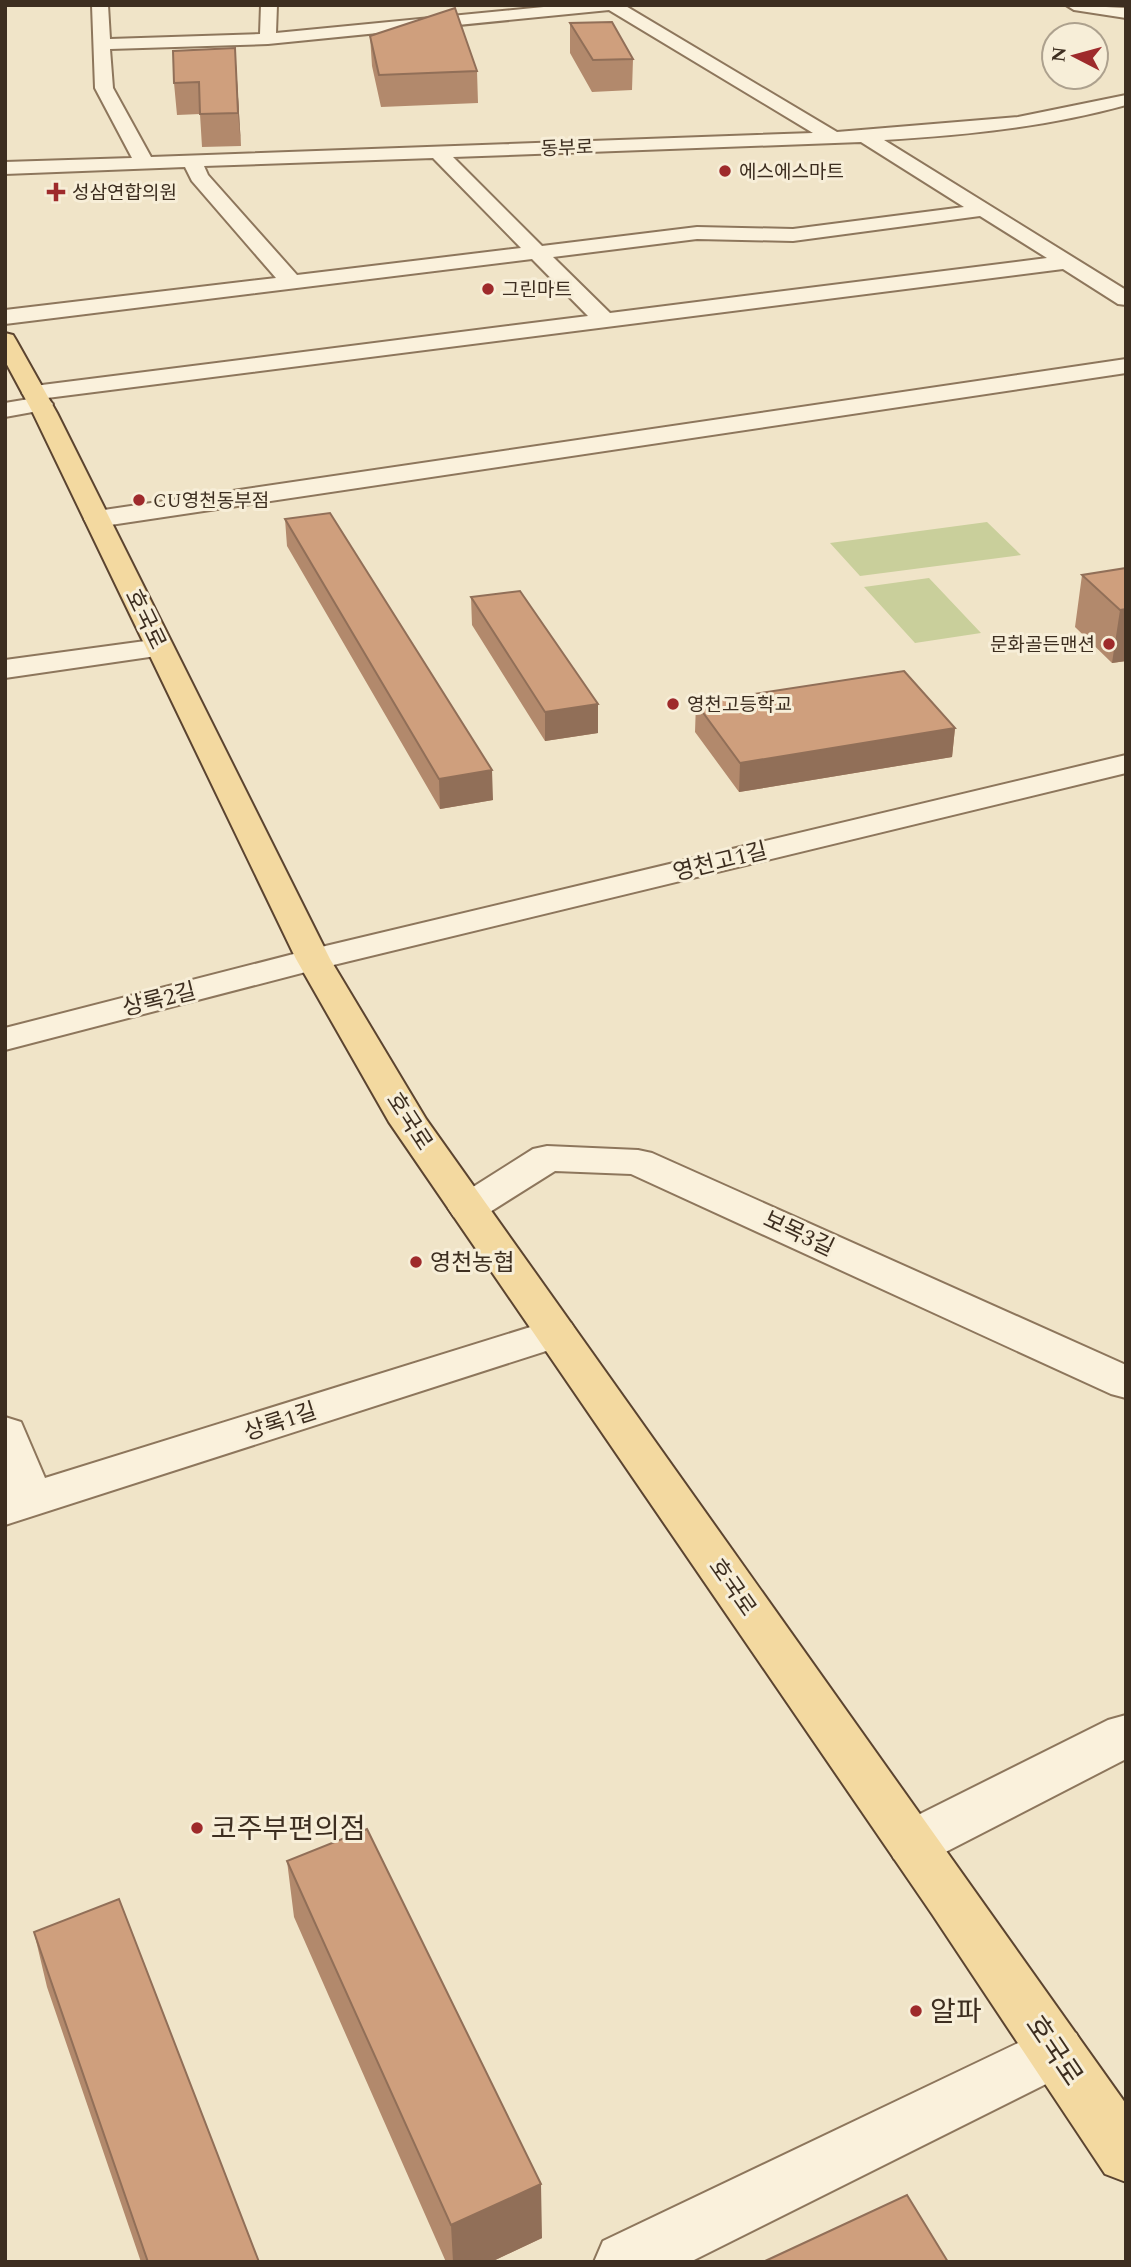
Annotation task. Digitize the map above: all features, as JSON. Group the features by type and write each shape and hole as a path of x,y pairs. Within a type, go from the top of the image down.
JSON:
{"main road":[{"name":"호국로","path":"5,340 27,402 97,519 313,959 408,1122 1056,2051 1116,2118"}],"street":[{"path":"100,5 104,88 144,162"},
{"path":"268,39 269,5"},
{"path":"1074,5 1126,13"},
{"path":"103,44 268,39 614,6 834,138"},
{"name":"동부로","path":"5,167 834,138 1017,121 1126,100"},
{"path":"865,136 1126,299"},
{"path":"437,152 604,320"},
{"path":"192,161 199,177 291,282"},
{"path":"5,317 697,233 793,235 984,210"},
{"path":"27,402 604,320 1067,262"},
{"path":"97,519 1126,366"},
{"path":"5,669 160,648"},
{"name":"영천고1길","path":"313,959 1126,764"},
{"name":"상록2길","path":"5,1039 313,959"},
{"name":"보목3길","path":"468,1208 547,1158 638,1162 1126,1383"},
{"name":"상록1길","path":"18,1504 556,1333"},
{"path":"5,1433 18,1504"},
{"path":"913,1843 1126,1735"},
{"path":"625,2262 1056,2051"}],"green space":[{"path":"987,522 1021,555 860,576 830,543"},
{"path":"929,578 981,633 915,643 864,587"}],"building":[{"path":"455,8 477,71 379,75 370,36"},
{"path":"612,22 633,59 593,60 570,23"},
{"path":"235,48 238,113 200,114 199,82 174,83 173,51"},
{"path":"330,513 492,770 439,779 285,519"},
{"path":"1126,568 1126,609 1120,610 1082,575"},
{"path":"520,591 598,704 545,712 471,597"},
{"path":"904,671 955,728 740,763 696,703"},
{"path":"367,1829 541,2184 451,2225 287,1861"},
{"path":"119,1899 259,2262 148,2262 34,1932"},
{"path":"907,2195 948,2262 763,2262"}],"place":[{"name":"에스에스마트","path":"725,171"},
{"name":"성삼연합의원","path":"56,192"},
{"name":"그린마트","path":"488,289"},
{"name":"CU영천동부점","path":"139,500"},
{"name":"문화골든맨션","path":"1109,644"},
{"name":"영천고등학교","path":"673,704"},
{"name":"영천농협","path":"416,1262"},
{"name":"코주부편의점","path":"197,1828"},
{"name":"알파","path":"916,2011"}]}
